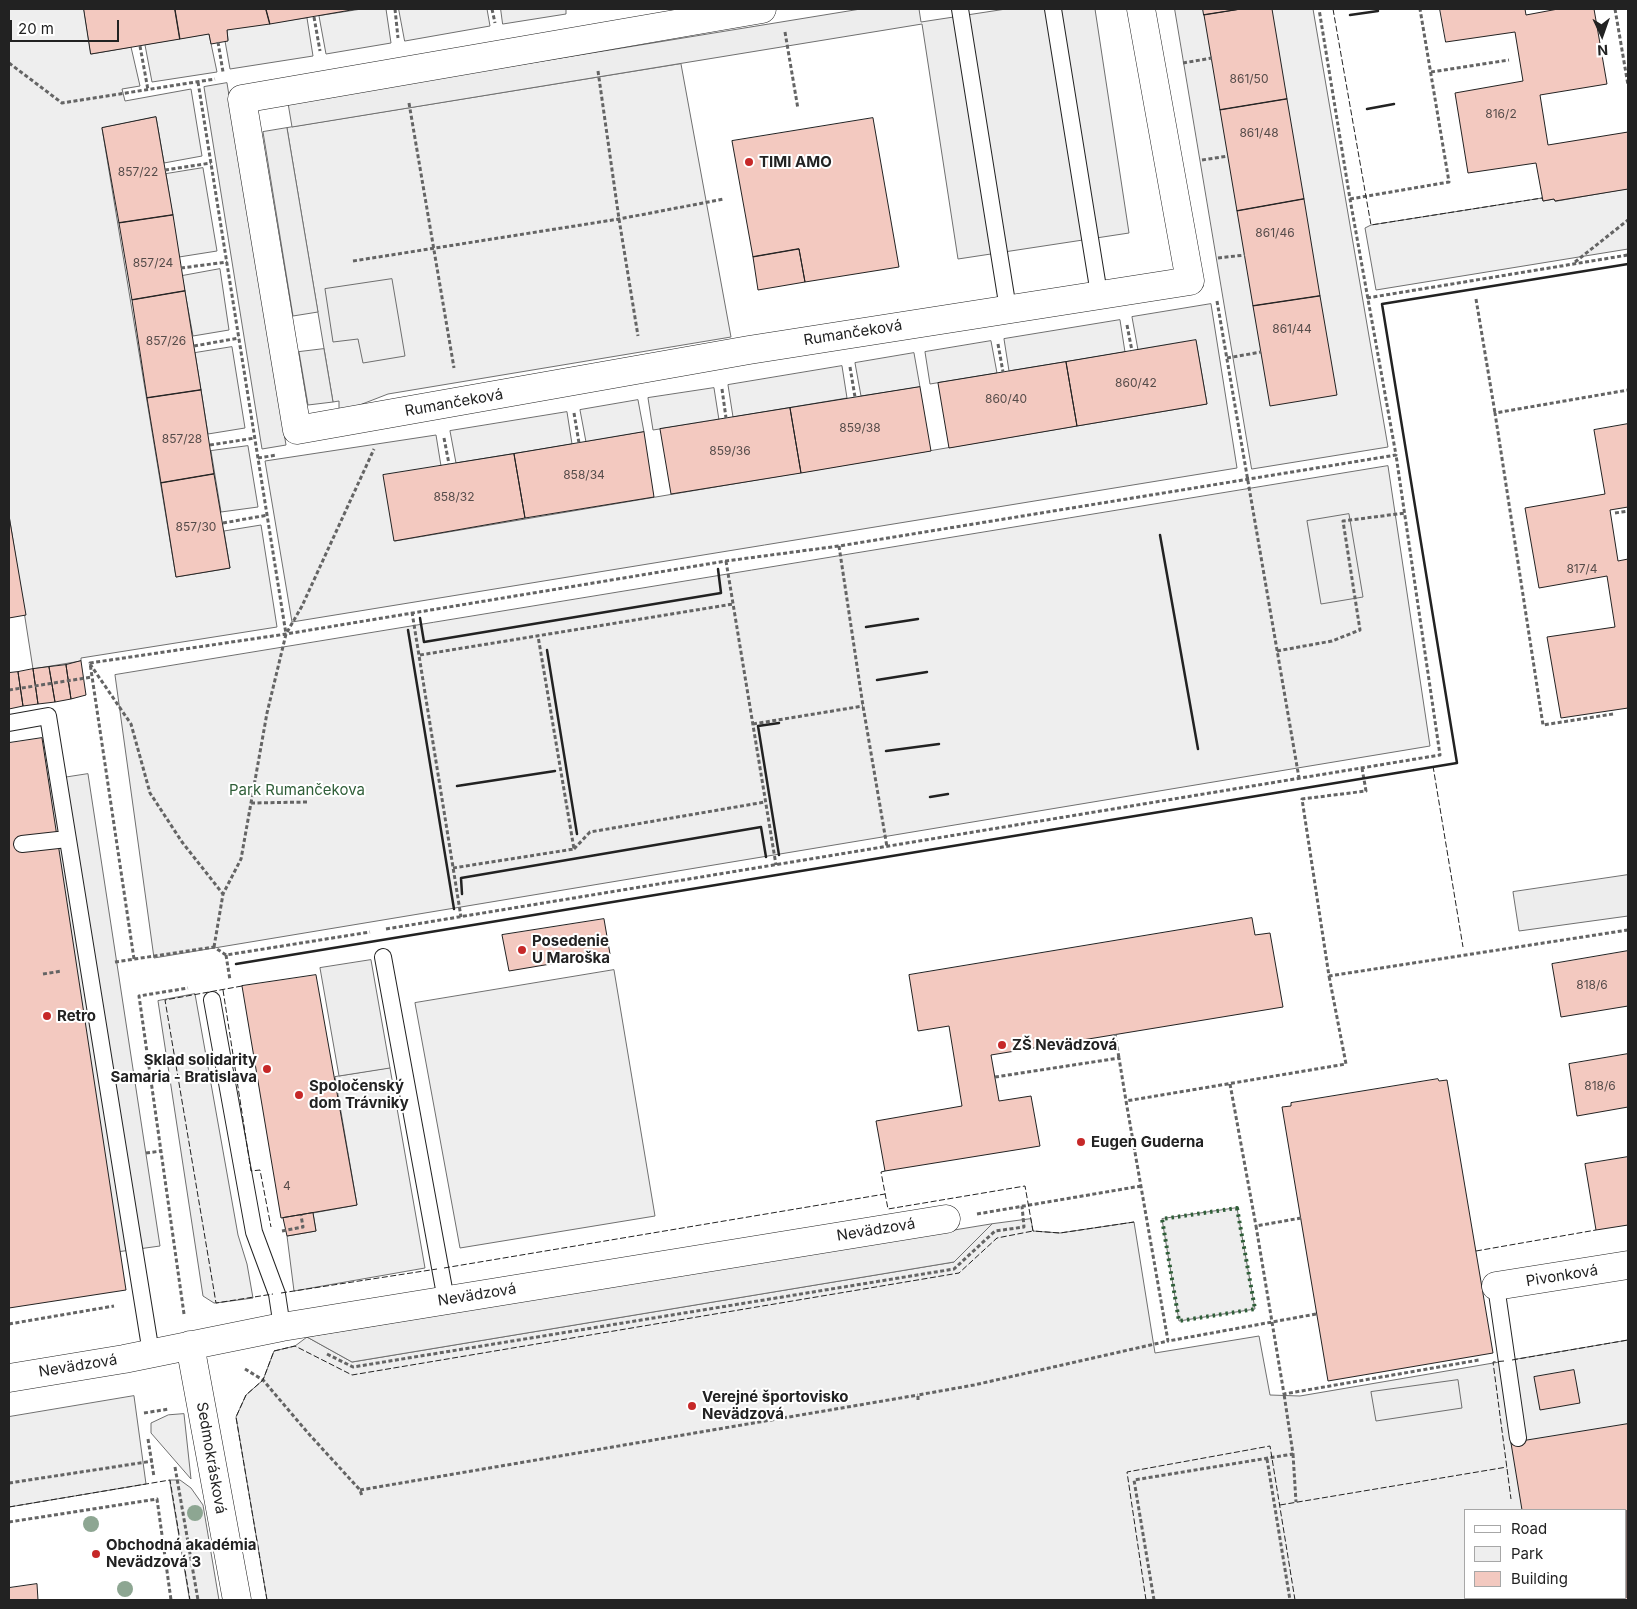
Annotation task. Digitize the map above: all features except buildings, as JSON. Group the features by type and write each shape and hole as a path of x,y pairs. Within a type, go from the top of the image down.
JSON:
{"street":[{"name":"Rumančeková","path":"762,9 242,99 297,430 749,350 1190,280 1141,9"},
{"name":"Nevädzová","path":"9,1378 151,1353 188,1333 282,1327 946,1219"},
{"name":"Pivonková","path":"1496,1286 1628,1265"},
{"name":"Sedmokrásková","path":"188,1333 237,1600"}],"lane":[{"path":"960,9 1008,309"},
{"path":"1053,9 1099,294"},
{"path":"9,723 48,716 151,1353"},
{"path":"22,844 67,839"},
{"path":"383,956 446,1300"},
{"path":"212,1000 254,1232 277,1294 282,1327"},
{"path":"1496,1286 1518,1438"}],"path":[{"path":"395,9 460,402"},
{"path":"382,930 1440,755 1396,455 1350,199 1319,9"},
{"path":"1350,199 1449,182 1420,9"},
{"path":"1615,9 1628,85"},
{"path":"314,17 320,53"},
{"path":"784,27 798,109"},
{"path":"591,39 600,81 619,218 644,369"},
{"path":"218,42 224,78"},
{"path":"140,46 148,90"},
{"path":"1177,64 1212,58"},
{"path":"1431,72 1509,60"},
{"path":"9,63 62,103 129,93"},
{"path":"198,82 286,634"},
{"path":"1194,161 1228,156"},
{"path":"165,170 211,163"},
{"path":"353,261 724,199"},
{"path":"1575,263 1628,220"},
{"path":"1210,259 1245,254"},
{"path":"1368,298 1628,255"},
{"path":"181,268 227,262"},
{"path":"1217,297 1298,778"},
{"path":"1476,299 1543,725 1613,714"},
{"path":"1127,322 1132,351"},
{"path":"194,346 239,338"},
{"path":"998,343 1003,372"},
{"path":"1227,358 1261,352"},
{"path":"849,359 855,397"},
{"path":"721,381 726,418"},
{"path":"1495,413 1628,390"},
{"path":"573,405 579,443"},
{"path":"444,437 449,464"},
{"path":"210,444 255,438"},
{"path":"214,946 224,894 241,859 267,713 286,634 302,606 376,446"},
{"path":"90,663 286,634 726,560 840,546 1396,455"},
{"path":"1615,513 1628,511"},
{"path":"1277,651 1332,641 1360,630 1343,522 1405,513"},
{"path":"223,523 268,514"},
{"path":"840,546 863,706 887,847"},
{"path":"726,560 776,865"},
{"path":"420,655 732,604"},
{"path":"412,612 460,917"},
{"path":"538,636 574,849"},
{"path":"90,663 134,959 214,946 226,955 230,980 221,982"},
{"path":"90,663 132,724 150,793 182,842 224,894"},
{"path":"9,690 92,676"},
{"path":"753,724 863,706"},
{"path":"1126,1101 1346,1064 1329,976 1302,799 1366,791 1362,768"},
{"path":"251,803 308,802"},
{"path":"453,868 574,849 590,832 765,802"},
{"path":"1329,976 1628,930"},
{"path":"226,955 373,931"},
{"path":"188,1333 139,996 194,987"},
{"path":"1115,1034 1168,1341"},
{"path":"995,1077 1119,1058"},
{"path":"1230,1083 1284,1394 1293,1454 1296,1502"},
{"path":"149,1153 161,1151"},
{"path":"946,1219 1141,1186"},
{"path":"322,1351 353,1367 954,1269 995,1231 1024,1227 1022,1206"},
{"path":"1256,1226 1301,1218"},
{"path":"9,1324 114,1306"},
{"path":"360,1490 974,1385 1168,1341 1316,1314"},
{"path":"1284,1394 1483,1360"},
{"path":"240,1366 263,1380 308,1434 360,1490 362,1496"},
{"path":"918,1395 918,1400"},
{"path":"144,1414 171,1408"},
{"path":"148,1439 153,1461 154,1477"},
{"path":"1154,1600 1134,1480 1293,1454"},
{"path":"1267,1459 1290,1600"},
{"path":"9,1483 153,1461"},
{"path":"175,1467 198,1600"},
{"path":"9,1522 157,1499 172,1600"}],"green space":[{"path":"9,9 84,9 91,54 131,47 140,86 122,89 125,101 191,89 202,156 164,163 156,117 102,128 176,577 230,568 224,531 261,525 277,627 81,658 81,661 33,669 9,515"},
{"path":"362,9 386,9 391,43 326,54 319,16"},
{"path":"399,9 487,9 490,26 405,41"},
{"path":"501,9 566,9 566,14 503,24"},
{"path":"1175,9 1313,9 1388,447 1252,469"},
{"path":"307,18 313,56 230,69 225,41 228,40 227,30"},
{"path":"209,34 217,72 152,82 145,45"},
{"path":"681,64 731,337 388,394 339,413 339,401 333,402 287,128"},
{"path":"203,168 217,251 179,257 166,174"},
{"path":"1628,189 1628,249 1376,290 1365,228 1371,225 1542,198 1543,201 1554,199 1555,201"},
{"path":"220,269 229,330 193,336 182,276"},
{"path":"1211,304 1237,468 292,622 265,461 436,435 441,466 395,541 1207,404 1196,341 1138,350 1132,317"},
{"path":"1120,320 1125,352 1009,371 1004,339"},
{"path":"991,341 997,373 930,384 925,352"},
{"path":"232,347 245,428 208,434 195,353"},
{"path":"914,353 920,387 861,396 855,363"},
{"path":"842,366 847,398 733,417 728,385"},
{"path":"714,388 719,420 653,430 648,398"},
{"path":"638,400 644,432 586,442 580,410"},
{"path":"567,412 572,444 456,463 450,431"},
{"path":"248,446 258,507 221,512 211,451"},
{"name":"Park Rumančekova","path":"1388,466 1430,746 154,958 115,675"},
{"path":"614,970 655,1216 460,1248 415,1003"},
{"path":"195,994 238,1235 247,1264 253,1298 216,1303 203,1296 158,1001"},
{"path":"390,1068 425,1268 294,1291 287,1236 316,1231 313,1213 357,1205 335,1077"},
{"path":"1237,1208 1255,1309 1179,1321 1162,1219"},
{"name":"Verejné športovisko Nevädzová","path":"1031,1219 1033,1231 1060,1233 1134,1222 1155,1353 1259,1336 1270,1395 1300,1396 1628,1340 1628,1600 267,1600 236,1417 246,1395 263,1380 274,1351 295,1346 307,1337 352,1362 954,1262 992,1224"},
{"path":"134,1396 146,1484 9,1507 9,1417"},
{"path":"184,1414 191,1479 151,1433 151,1423 168,1415"},
{"path":"170,1480 180,1480 191,1488 203,1505 219,1600 190,1600"}],"shaded area":[{"path":"861,9 919,9 921,22 1006,9 1095,9 1129,233 958,259 922,24 292,127 288,103"},
{"path":"227,83 286,445 262,449 204,87"},
{"path":"287,128 318,312 293,316 263,132"},
{"path":"392,279 405,356 363,363 358,339 333,342 325,289"},
{"path":"324,349 333,402 308,405 299,352"},
{"path":"1349,514 1363,597 1321,604 1307,521"},
{"path":"88,774 160,1246 102,1254 30,783"},
{"path":"1628,875 1628,916 1519,931 1513,892"},
{"path":"371,960 390,1068 339,1076 320,968"},
{"path":"992,1224 954,1262 352,1362 307,1337"},
{"path":"1458,1380 1462,1408 1376,1421 1371,1392"}],"hedge":[{"path":"1237,1208 1255,1309 1179,1321 1162,1219 1237,1208"}],"fence":[{"path":"1333,9 1371,225 1542,198"},
{"path":"1433,766 1463,947"},
{"path":"242,986 165,1000 216,1303 273,1294"},
{"path":"223,990 251,1171 260,1170 271,1227"},
{"path":"885,1171 881,1172 888,1209 1025,1186 1033,1231 1060,1233 1134,1222"},
{"path":"444,1268 885,1194"},
{"path":"1476,1251 1596,1230"},
{"path":"267,1600 236,1417 246,1395 263,1380 274,1351 295,1346 352,1375 959,1273 997,1238 1033,1231"},
{"path":"281,1293 437,1269"},
{"path":"1512,1360 1628,1340"},
{"path":"1504,1361 1493,1362 1511,1499"},
{"path":"1146,1600 1127,1472 1270,1446 1295,1600"},
{"path":"1280,1505 1507,1467"},
{"path":"9,1507 170,1480 190,1600"}],"wall":[{"path":"1350,15 1378,11"},
{"path":"1367,109 1394,104"},
{"path":"236,964 1457,763 1382,304 1628,264"},
{"path":"1160,535 1198,749"},
{"path":"420,618 424,642 721,593 718,569"},
{"path":"866,627 918,619"},
{"path":"408,630 454,909"},
{"path":"547,650 577,834"},
{"path":"877,680 927,672"},
{"path":"779,723 758,726 779,855"},
{"path":"886,751 939,744"},
{"path":"457,786 555,771"},
{"path":"930,797 948,794"},
{"path":"462,894 461,878 761,827 766,857"}],"place":[{"name":"TIMI AMO","path":"749,162"},
{"name":"Posedenie U Maroška","path":"522,950"},
{"name":"Retro","path":"47,1016"},
{"name":"ZŠ Nevädzová","path":"1002,1045"},
{"name":"Sklad solidarity Samaria - Bratislava","path":"267,1069"},
{"name":"Spoločenský dom Trávniky","path":"299,1095"},
{"name":"Eugen Guderna","path":"1081,1142"},
{"name":"Verejné športovisko Nevädzová","path":"692,1406"},
{"name":"Obchodná akadémia Nevädzová 3","path":"96,1554"}]}
